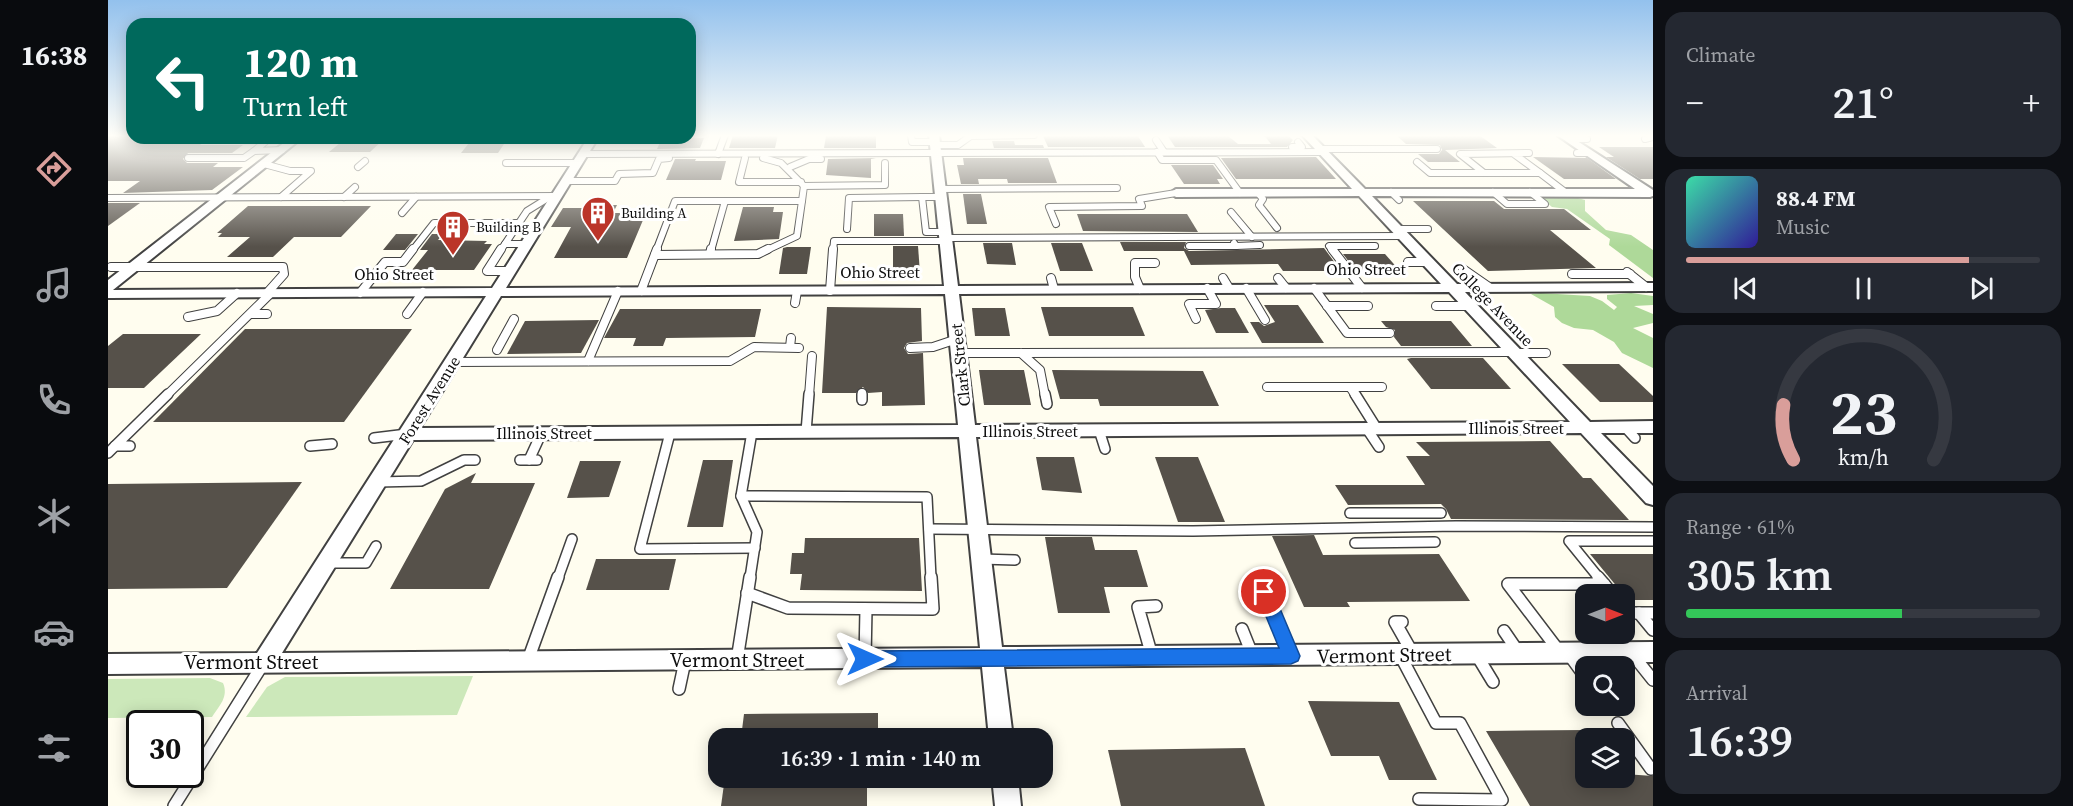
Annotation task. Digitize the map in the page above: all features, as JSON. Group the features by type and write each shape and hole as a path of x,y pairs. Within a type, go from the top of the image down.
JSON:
{"street":[{"path":"108,287 253,173"},
{"name":"Forest Avenue","path":"264,662 572,173"},
{"name":"Clark Street","path":"939,173 1000,728"},
{"name":"College Avenue","path":"1343,173 1653,497"},
{"path":"1619,173 1651,193"},
{"path":"1171,196 1362,192 1395,196 1493,192 1651,193"},
{"name":"Ohio Street","path":"108,294 497,292 558,295 641,291 796,297 830,291 951,290 1052,284 1140,289 1208,288 1226,283 1246,288 1282,283 1314,288 1649,286"},
{"name":"Illinois Street","path":"407,434 806,432 862,426 967,431 1586,428 1630,432 1653,427"},
{"name":"Vermont Street","path":"108,664 992,659 1642,652"},
{"path":"1006,788 1008,806"}],"lane":[{"path":"281,197 309,173"},
{"path":"567,181 615,181 619,174 653,173"},
{"path":"742,173 739,182 885,186 885,173"},
{"path":"655,255 758,254 797,236 802,184 794,173"},
{"path":"1225,173 1240,193"},
{"path":"1430,173 1540,173 1565,192"},
{"path":"344,197 355,187"},
{"path":"848,229 849,198 1117,188"},
{"path":"1493,192 1507,204 1545,204 1530,192"},
{"path":"1258,193 1263,199 1259,205 1277,228"},
{"path":"402,213 416,196"},
{"path":"108,198 557,196"},
{"path":"510,271 487,271 533,203 557,196"},
{"path":"1056,224 1050,207 1142,206 1139,199 1171,196"},
{"path":"922,197 926,232 946,237"},
{"path":"641,291 675,201 802,201"},
{"path":"710,254 725,201"},
{"path":"1231,212 1241,227 1252,237"},
{"path":"830,291 834,241 946,237 1040,239 1252,237 1425,231 1428,229 1420,221"},
{"path":"360,293 385,262 403,262 434,223 518,223"},
{"path":"1230,237 1236,246"},
{"path":"505,244 527,244"},
{"path":"1189,246 1260,246"},
{"path":"1362,288 1329,246 1375,246"},
{"path":"1408,262 1429,262"},
{"path":"1140,289 1135,277 1135,263 1155,263"},
{"path":"111,267 283,267 284,274 251,314 112,449"},
{"path":"1463,269 1490,287"},
{"path":"1594,287 1576,274 1628,272 1649,286"},
{"path":"1196,319 1190,304 1216,304 1208,288"},
{"path":"1246,288 1265,320"},
{"path":"1314,288 1347,333 1390,333"},
{"path":"588,361 618,291"},
{"path":"407,314 423,292"},
{"path":"188,317 217,311 237,293"},
{"path":"1328,306 1368,306"},
{"path":"1436,306 1470,306"},
{"path":"251,314 267,314"},
{"path":"497,350 514,319"},
{"path":"790,347 791,338"},
{"path":"910,348 958,346 1021,353 1086,350 1546,353"},
{"path":"453,362 730,361 754,347 776,350 799,348"},
{"path":"1021,353 1040,370 1047,404"},
{"path":"806,432 812,356"},
{"path":"1267,387 1382,387"},
{"path":"1350,387 1379,447"},
{"path":"1099,430 1105,449"},
{"path":"737,660 757,532 741,496 752,432"},
{"path":"670,433 640,549 754,548"},
{"path":"374,438 407,434"},
{"path":"529,460 541,434"},
{"path":"310,446 332,444"},
{"path":"112,449 130,446"},
{"path":"377,482 413,483 464,460 475,460"},
{"path":"407,493 413,483"},
{"path":"741,496 927,497 933,609 788,608 747,593"},
{"path":"1350,513 1441,513"},
{"path":"1367,513 1375,527"},
{"path":"929,529 1110,526 1648,527 1653,539 1569,541 1604,584"},
{"path":"528,661 572,539"},
{"path":"1356,543 1435,542"},
{"path":"327,563 366,563 376,546"},
{"path":"981,559 1015,560"},
{"path":"1575,584 1508,584 1575,666"},
{"path":"1264,592 1291,656"},
{"path":"1152,657 1138,607 1156,606"},
{"path":"865,659 866,609"},
{"path":"1635,613 1653,613"},
{"path":"1639,613 1653,630"},
{"path":"1402,622 1395,622 1406,654 1436,723 1460,723 1502,800 1419,799"},
{"path":"1242,629 1253,656"},
{"path":"1504,631 1519,653"},
{"path":"1642,652 1653,680"},
{"path":"1476,654 1493,682"},
{"path":"679,689 685,660"},
{"path":"174,806 264,662"},
{"path":"1618,723 1651,769"}],"green space":[{"path":"1570,196 1585,200 1585,211 1606,230 1631,235 1653,250 1653,278 1609,245 1610,239 1567,209 1552,207 1540,197"},
{"path":"1631,293 1653,296 1653,305 1634,306 1653,314 1653,323 1633,328 1653,338 1653,368 1622,353 1614,342 1593,330 1574,328 1562,323 1555,317 1554,307 1531,294 1590,296 1614,310 1617,307 1607,299 1607,295"},
{"path":"473,676 457,715 246,717 267,687 285,677"},
{"path":"210,678 223,683 225,693 212,717 204,717 204,710 126,710 126,718 108,718 108,679"}],"building":[{"path":"108,173 235,173 212,190 123,193 140,181 108,181"},
{"path":"669,173 723,173 721,180 666,180"},
{"path":"826,173 871,173 871,178 826,175"},
{"path":"959,173 1053,173 1057,183 1008,183 1007,179 978,179 979,184 961,184"},
{"path":"1176,173 1218,173 1223,179 1217,179 1220,184 1184,184"},
{"path":"1231,173 1330,173 1336,179 1236,179"},
{"path":"1555,173 1607,173 1616,179 1564,179"},
{"path":"1630,173 1653,173 1653,179 1640,179"},
{"path":"963,194 981,194 987,224 967,224"},
{"path":"1413,201 1494,201 1504,209 1564,209 1591,230 1550,230 1596,268 1488,271"},
{"path":"108,203 140,203 108,226"},
{"name":"Building A","path":"598,205 617,205 613,213 646,213 627,258 554,258 571,227 551,227 563,208 596,208"},
{"path":"248,206 371,206 341,237 294,237 273,257 227,257 250,237 218,237 222,233 217,233"},
{"path":"743,207 774,207 773,212 783,212 779,239 734,241"},
{"path":"874,214 903,214 904,236 874,236"},
{"path":"1077,214 1187,214 1198,232 1083,231"},
{"path":"396,234 418,234 405,250 383,250"},
{"name":"Building B","path":"432,234 443,234 438,240 487,241 484,244 492,244 474,270 412,270 428,250 420,250"},
{"path":"1120,242 1186,242 1184,248 1189,251 1324,248 1341,271 1283,271 1278,264 1191,265 1184,251 1124,251"},
{"path":"983,243 1012,243 1016,265 987,264"},
{"path":"1051,243 1082,243 1093,271 1060,271"},
{"path":"893,246 918,246 920,273 893,273"},
{"path":"811,247 807,274 779,274 783,248"},
{"path":"1343,254 1385,254 1400,271 1356,271"},
{"path":"1264,305 1298,305 1324,343 1262,343 1250,322 1259,322 1264,326 1275,322"},
{"path":"827,307 921,308 922,341 907,343 904,348 908,354 923,353 925,405 882,406 882,392 868,393 863,387 856,393 822,393"},
{"path":"1041,307 1133,307 1145,336 1049,336"},
{"path":"972,308 1005,308 1010,336 975,336"},
{"path":"1235,308 1249,333 1216,333 1205,310"},
{"path":"620,309 761,309 755,337 666,338 663,346 633,346 636,338 604,338"},
{"path":"599,320 581,353 507,354 525,321"},
{"path":"1381,321 1451,321 1472,346 1401,346 1394,337 1395,330 1386,327"},
{"path":"245,329 412,329 344,422 153,422"},
{"path":"123,334 201,334 144,388 108,388 108,346"},
{"path":"1483,358 1511,389 1431,389 1407,359"},
{"path":"1562,364 1619,364 1653,396 1653,402 1600,402"},
{"path":"979,370 1024,370 1031,405 984,405"},
{"path":"1052,370 1203,371 1219,406 1100,406 1098,399 1060,399"},
{"path":"1550,441 1583,478 1591,478 1629,520 1451,519 1441,504 1348,505 1335,485 1425,485 1406,456 1430,456 1416,442"},
{"path":"1036,457 1074,457 1082,493 1042,490"},
{"path":"1155,457 1198,457 1225,522 1178,522"},
{"path":"703,460 733,460 723,527 687,527"},
{"path":"580,461 621,461 609,497 567,498"},
{"path":"476,473 471,483 535,483 489,589 390,589 445,489"},
{"path":"302,482 227,588 108,589 108,484"},
{"path":"1314,535 1323,555 1439,554 1470,601 1347,602 1350,607 1304,607 1272,536"},
{"path":"1045,537 1092,537 1095,550 1137,550 1148,587 1104,587 1110,613 1058,613"},
{"path":"805,538 919,538 922,591 800,590 802,574 790,574 792,553 804,553"},
{"path":"1590,554 1653,554 1653,600 1635,600 1635,584 1615,584"},
{"path":"596,559 676,559 669,590 586,590"},
{"path":"1308,701 1399,702 1437,780 1389,780 1379,756 1331,756"},
{"path":"878,713 878,728 742,728 744,714"},
{"path":"1575,730 1575,788 1635,788 1635,775 1653,776 1653,806 1530,806 1486,731"},
{"path":"1245,748 1265,806 1121,806 1108,750"},
{"path":"723,788 867,788 867,806 721,806"}],"place":[{"name":"Building A","path":"598,242"},
{"name":"Building B","path":"453,256"}],"route":[{"path":"865,659 1291,656 1264,592"}]}
